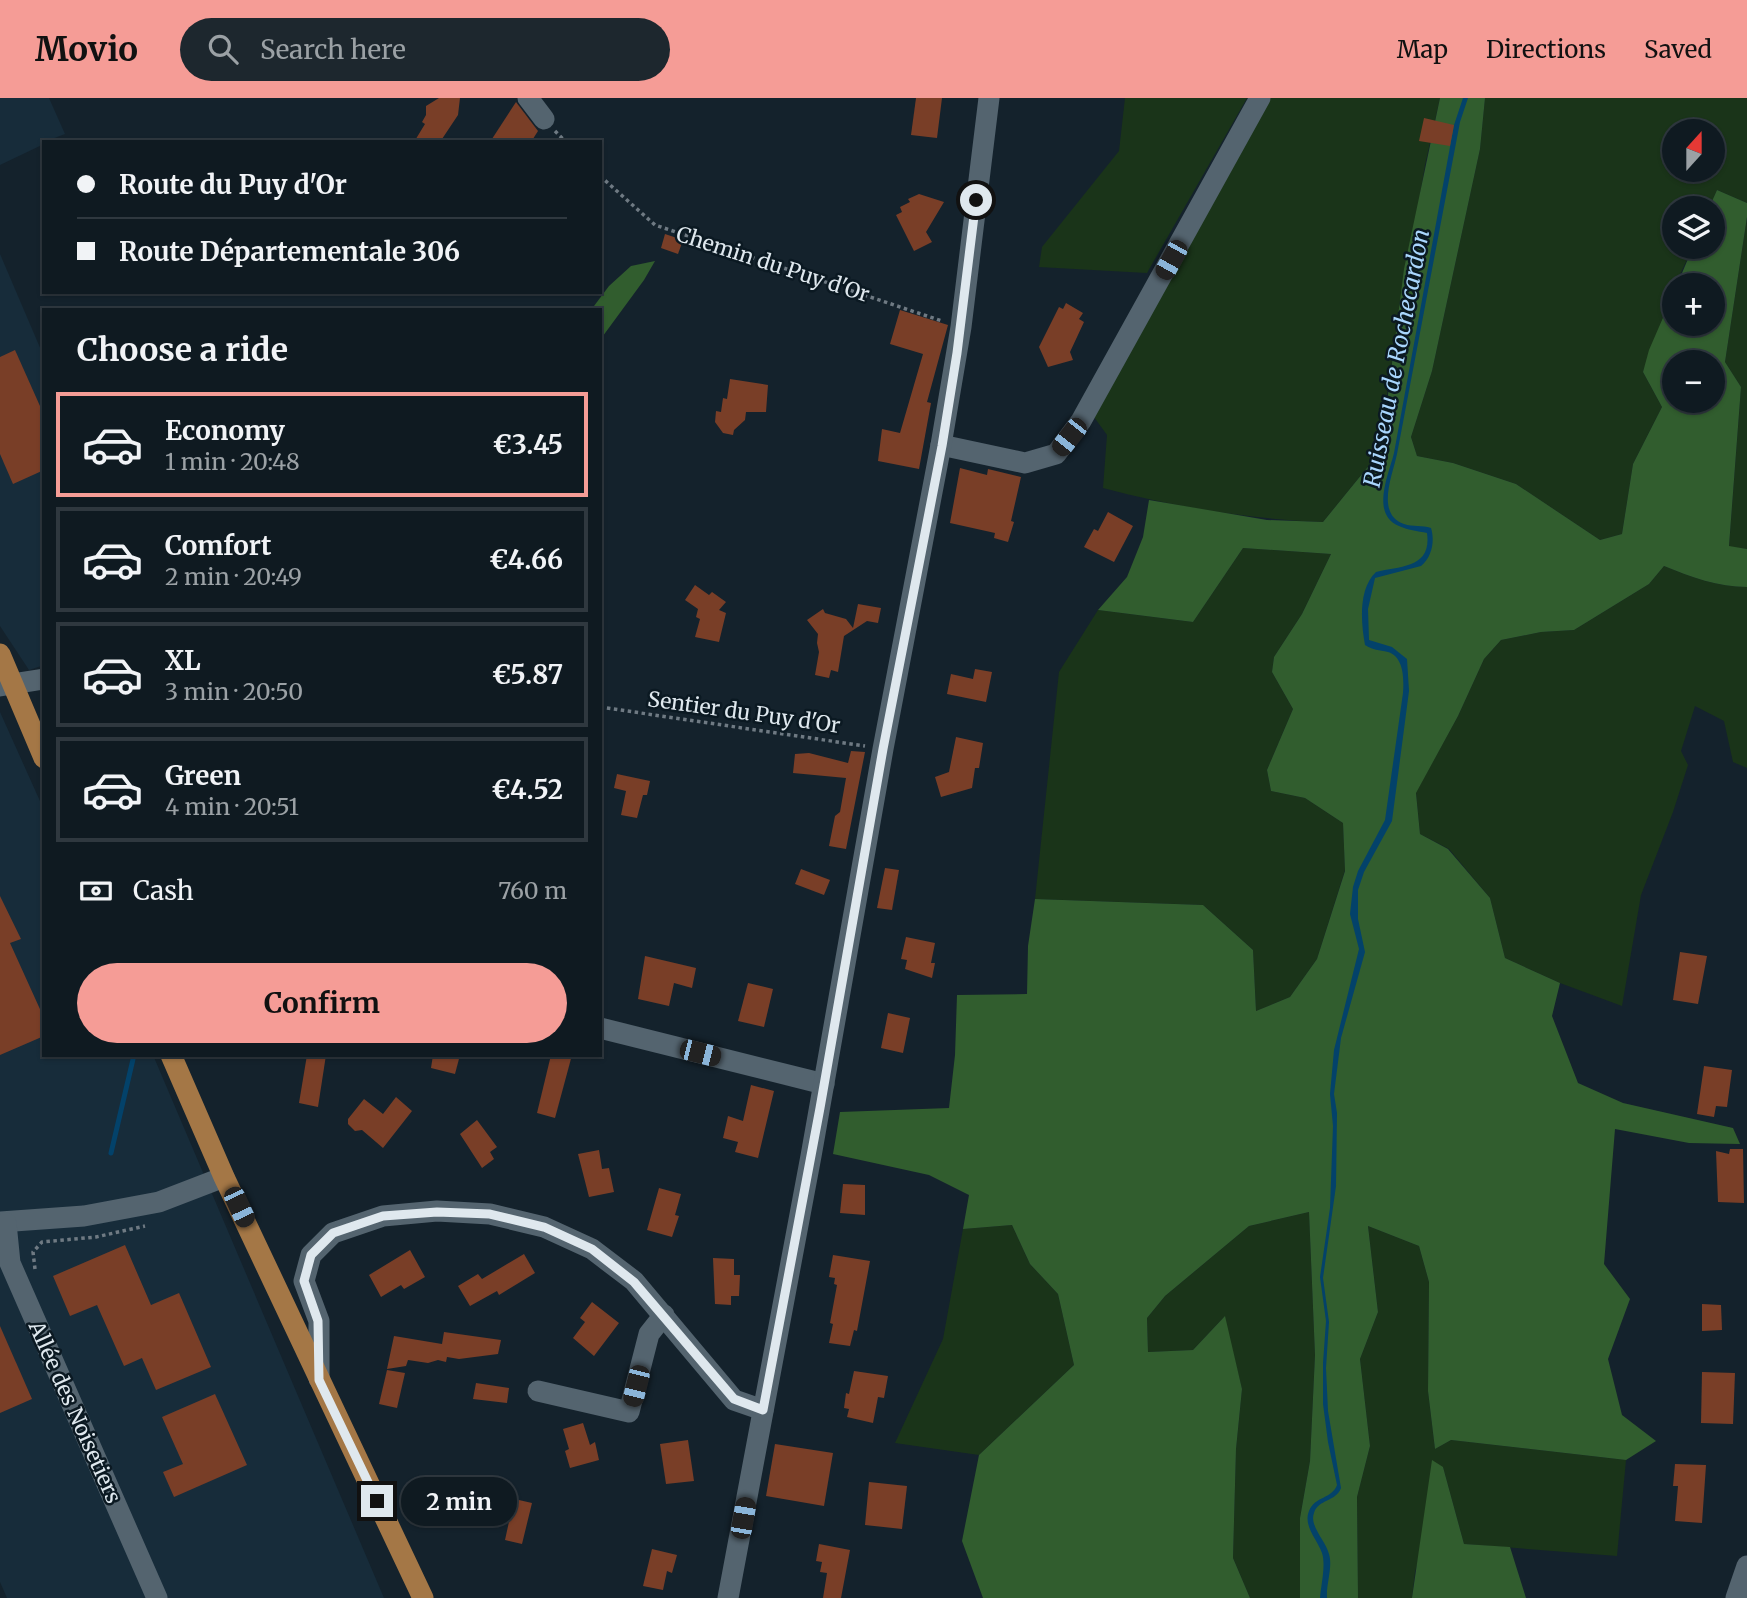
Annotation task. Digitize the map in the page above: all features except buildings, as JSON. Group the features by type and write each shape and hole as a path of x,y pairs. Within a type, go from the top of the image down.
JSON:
{"main road":[{"path":"0,654 6,684 42,754"},
{"path":"172,1057 224,1177 423,1598"}],"street":[{"path":"528,98 544,119"},
{"path":"728,1598 824,1084 883,749 942,446 961,327 989,98"},
{"path":"942,446 1025,463 1056,454 1081,421 1260,98"},
{"path":"6,684 42,678"},
{"path":"602,1028 824,1084"},
{"path":"3,1222 85,1216 159,1202 224,1177"},
{"path":"319,1380 318,1321 304,1281 311,1255 333,1233 383,1216 437,1212 490,1214 544,1227 592,1249 634,1282 734,1399 763,1410"},
{"name":"Allée des Noisetiers","path":"3,1222 10,1263 157,1598"},
{"path":"538,1391 629,1412 649,1334 664,1315"},
{"path":"1736,1598 1747,1566"}],"path":[{"name":"Chemin du Puy d'Or","path":"602,178 655,225 961,327"},
{"name":"Sentier du Puy d'Or","path":"602,707 883,749"},
{"path":"36,1271 33,1252 42,1242 96,1237 155,1222"}],"shaded area":[{"path":"0,98 49,98 65,134 42,140 42,145 0,165"},
{"path":"0,254 42,352 42,666 29,670 0,626"},
{"path":"0,712 42,806 42,1057 154,1057 384,1598 7,1598 0,1582"}],"green space":[{"path":"1125,98 1247,98 1147,273 1039,267 1042,247 1119,151"},
{"path":"1269,98 1440,98 1425,165 1388,386 1383,434 1371,463 1323,522 1212,511 1103,488 1107,435 1094,417"},
{"path":"1440,98 1485,98 1480,149 1432,371 1411,437 1417,456 1453,463 1516,484 1600,540 1622,534 1633,464 1662,407 1662,413 1725,413 1725,362 1741,387 1729,546 1747,549 1747,587 1715,583 1664,566 1649,584 1574,630 1541,632 1501,640 1484,659 1458,716 1416,793 1420,834 1448,849 1490,898 1505,958 1560,983 1552,1016 1578,1083 1623,1103 1733,1128 1740,1144 1689,1143 1615,1129 1604,1264 1630,1299 1608,1359 1622,1415 1656,1441 1626,1460 1451,1440 1435,1449 1428,1391 1429,1282 1419,1246 1368,1226 1378,1312 1360,1359 1370,1446 1357,1497 1358,1598 1300,1598 1300,1518 1310,1461 1315,1355 1309,1212 1249,1226 1165,1296 1147,1318 1148,1352 1193,1350 1225,1316 1242,1389 1236,1449 1233,1558 1250,1598 983,1598 962,1541 979,1455 1074,1365 1058,1294 1030,1264 1012,1225 963,1229 969,1195 929,1175 833,1154 840,1112 949,1108 955,1055 957,995 1027,994 1028,946 1035,899 1203,905 1253,950 1256,1011 1290,997 1317,959 1345,871 1343,823 1305,798 1271,791 1267,770 1293,709 1272,672 1274,657 1302,614 1331,554 1243,548 1193,622 1098,610 1127,577 1143,537 1149,500 1267,520 1323,522 1371,463 1383,434 1404,269"},
{"path":"1485,98 1747,98 1747,203 1717,190 1714,196 1662,196 1662,259 1687,259 1681,273 1662,273 1662,320 1643,372 1662,407 1633,464 1622,534 1600,540 1516,484 1453,463 1417,456 1411,437 1432,371 1480,149"},
{"path":"1717,190 1747,203 1725,362 1725,350 1662,350 1662,407 1643,372 1662,320 1662,336 1725,336 1725,273 1682,273 1688,259 1725,259 1725,196 1714,196"},
{"path":"1747,217 1747,549 1729,547 1741,387 1725,362"},
{"path":"655,261 602,337 602,308 592,308 609,286 631,266"},
{"path":"1243,548 1331,554 1302,614 1274,657 1272,672 1293,709 1267,770 1271,791 1305,798 1343,823 1345,870 1317,959 1290,997 1256,1011 1253,950 1203,905 1035,899 1059,672 1098,610 1193,622"},
{"path":"1664,566 1715,583 1747,587 1747,768 1733,762 1724,721 1695,706 1681,751 1688,765 1641,895 1622,1006 1560,983 1505,958 1490,898 1449,849 1420,834 1416,792 1458,716 1484,659 1501,640 1541,632 1574,630 1649,584"},
{"path":"1309,1212 1315,1355 1310,1461 1300,1518 1300,1598 1250,1598 1233,1558 1236,1449 1242,1389 1224,1317 1193,1350 1148,1352 1147,1318 1165,1296 1249,1226"},
{"path":"1012,1225 1030,1264 1058,1294 1074,1365 979,1455 895,1443 943,1339 963,1229"},
{"path":"1368,1226 1419,1246 1429,1282 1428,1391 1435,1449 1451,1440 1626,1460 1617,1556 1464,1544 1443,1467 1415,1572 1412,1598 1358,1598 1357,1497 1370,1446 1360,1359 1378,1312"},
{"path":"1432,1460 1443,1467 1464,1544 1510,1547 1526,1598 1412,1598"}],"water":[{"path":"1463,98 1468,98 1460,122 1388,493 1390,512 1395,519 1407,525 1431,528 1432,548 1421,566 1375,578 1368,609 1369,640 1392,647 1407,659 1409,691 1392,821 1364,872 1358,890 1358,919 1365,952 1341,1038 1334,1094 1337,1113 1336,1186 1323,1278 1329,1322 1326,1368 1328,1411 1341,1488 1339,1493 1316,1508 1313,1518 1330,1559 1327,1598 1320,1598 1323,1558 1309,1527 1308,1517 1312,1506 1335,1490 1337,1485 1323,1404 1326,1321 1320,1277 1330,1208 1333,1126 1330,1094 1334,1050 1359,949 1350,914 1353,887 1358,871 1385,820 1403,687 1402,669 1397,659 1388,652 1365,645 1362,607 1366,587 1376,572 1413,563 1425,553 1427,544 1427,533 1402,527 1390,520 1383,503 1454,125"}],"waterway":[{"path":"111,1153 134,1057"}],"route":[{"path":"377,1501 319,1380 318,1321 304,1281 311,1255 333,1233 383,1216 437,1212 490,1214 544,1227 592,1249 634,1282 734,1399 763,1410 820,1108 883,749 942,446 957,353 976,200"}],"water label":[{"name":"Ruisseau de Rochecardon","path":"1396,358"}]}
